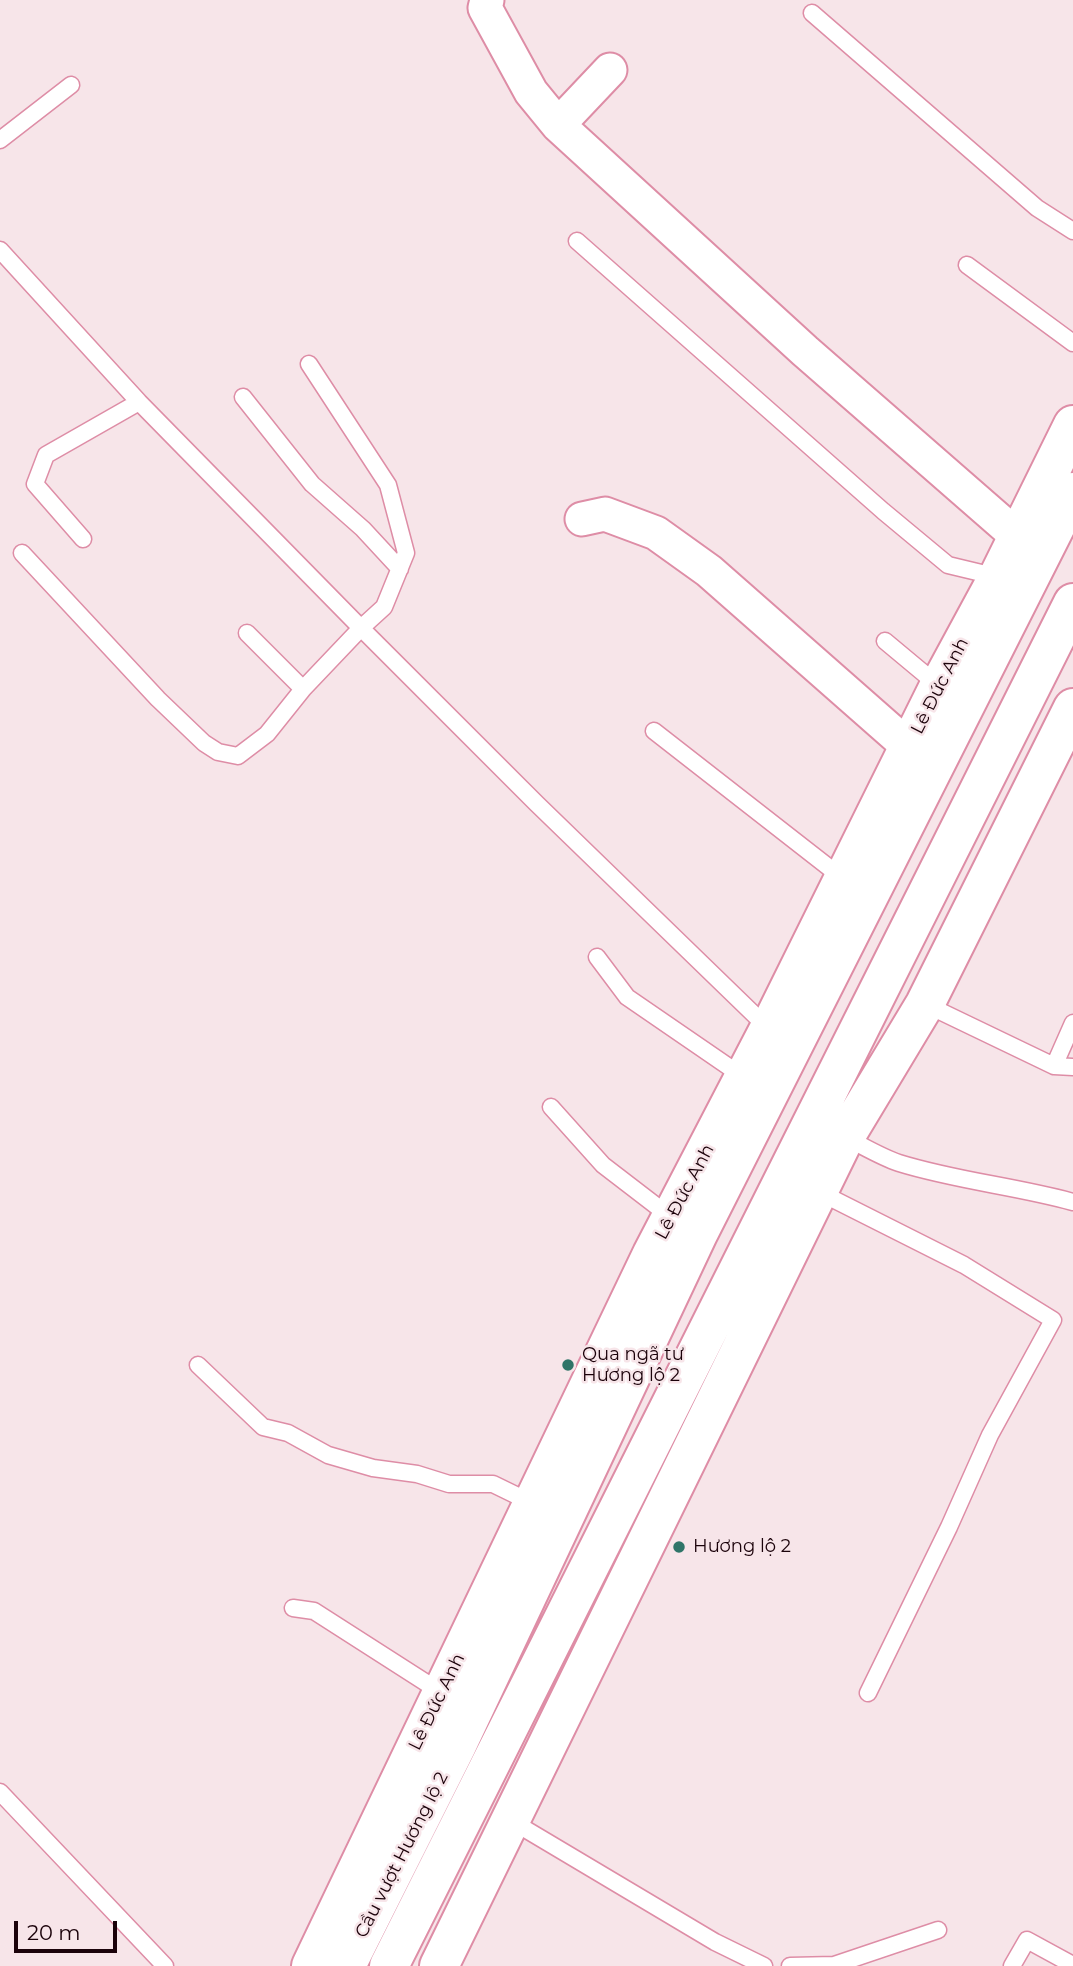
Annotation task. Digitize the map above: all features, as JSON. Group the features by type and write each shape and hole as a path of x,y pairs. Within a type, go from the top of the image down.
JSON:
{"highway":[{"name":"Lê Đức Anh","path":"855,890 861,842 1073,425"},
{"name":"Lê Đức Anh","path":"311,1966 531,1503 685,1226 855,890 1073,492"},
{"path":"389,1966 1073,603"},
{"path":"439,1966 845,1137 925,1004 1073,708"},
{"name":"Lê Đức Anh","path":"457,1745 685,1226 737,1157 755,1089"},
{"name":"Cầu vượt Hương lộ 2","path":"346,1966 457,1745"}],"street":[{"path":"487,0 485,8 531,92 558,125 804,351 1017,536"},
{"path":"558,125 610,70"},
{"path":"582,519 605,514 656,533 709,571 909,747"}],"lane":[{"path":"812,13 1037,208 1073,230"},
{"path":"0,140 71,85"},
{"path":"577,241 948,565 998,577"},
{"path":"0,250 139,402 361,628 537,804 780,1039"},
{"path":"967,265 1073,343"},
{"path":"22,553 158,699 204,743 218,752 238,756 267,734 303,689 384,607 406,553 388,485 309,364"},
{"path":"243,397 312,484 363,528 400,569"},
{"path":"83,539 35,484 46,455 139,402"},
{"path":"247,633 303,689"},
{"path":"885,641 939,687"},
{"path":"654,731 855,890"},
{"path":"597,957 627,997 755,1089"},
{"path":"925,1004 1054,1066 1073,1068"},
{"path":"1054,1066 1073,1023"},
{"path":"551,1107 603,1165 685,1226"},
{"path":"845,1137 896,1162 966,1181 1073,1202"},
{"path":"819,1192 964,1265 1053,1320 990,1435 949,1527 868,1693"},
{"path":"198,1365 262,1427 288,1433 328,1455 373,1468 417,1474 449,1484 493,1485 531,1503"},
{"path":"293,1608 314,1611 442,1693"},
{"path":"0,1792 165,1966"},
{"path":"510,1820 715,1942 764,1966"},
{"path":"790,1966 834,1965 938,1930"},
{"path":"1012,1966 1027,1940 1073,1965"}],"place":[{"name":"Qua ngã tư Hương lộ 2","path":"568,1365"},
{"name":"Hương lộ 2","path":"679,1547"}]}
